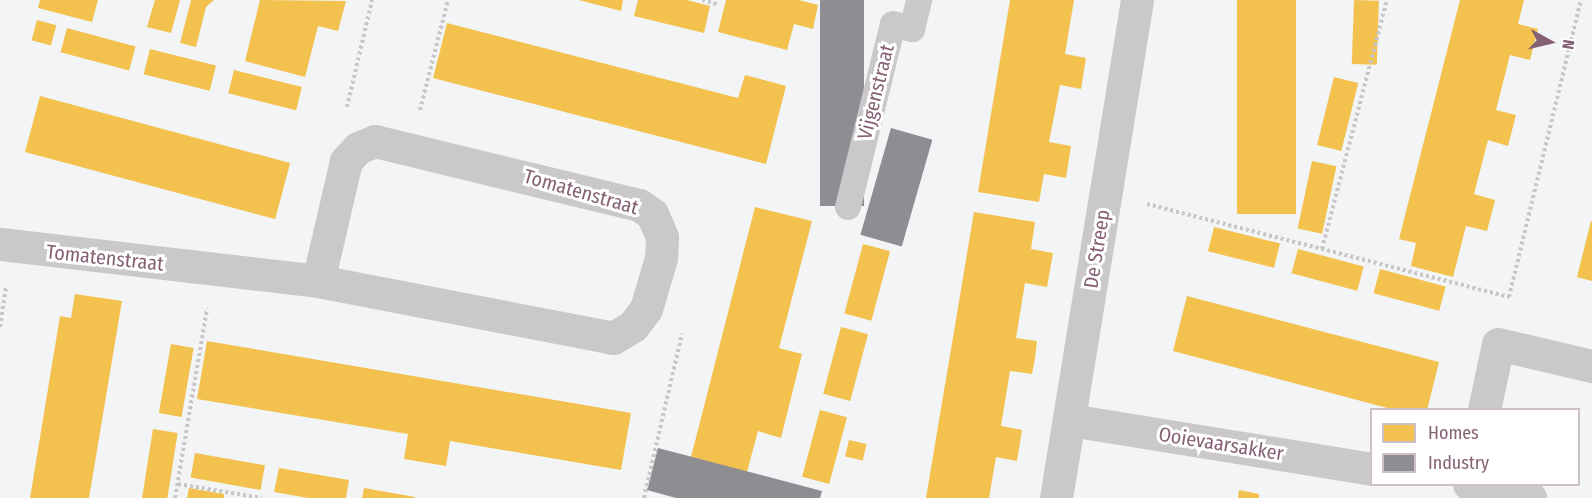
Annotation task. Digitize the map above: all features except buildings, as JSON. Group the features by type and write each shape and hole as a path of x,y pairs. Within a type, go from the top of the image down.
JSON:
{"street":[{"name":"De Streep","path":"1056,498 1137,0"},
{"name":"Tomatenstraat","path":"0,244 318,281 598,337 613,338 633,326 646,309 661,258 662,237 652,214 639,205 410,147 375,141 358,148"},
{"path":"318,281 346,161 358,148"},
{"path":"1484,408 1498,344 1592,366"},
{"name":"Ooievaarsakker","path":"1070,420 1370,469"},
{"path":"1478,486 1530,498"}],"lane":[{"name":"Vijgenstraat","path":"848,207 893,24 912,29 919,0"}],"path":[{"path":"358,148 346,102 372,0"},
{"path":"410,147 448,0"},
{"path":"702,0 717,4"},
{"path":"1322,249 1387,0"},
{"path":"1498,344 1581,0"},
{"path":"1106,193 1509,297"},
{"path":"175,498 214,270"},
{"path":"644,498 683,329"},
{"path":"178,484 262,498"}]}
